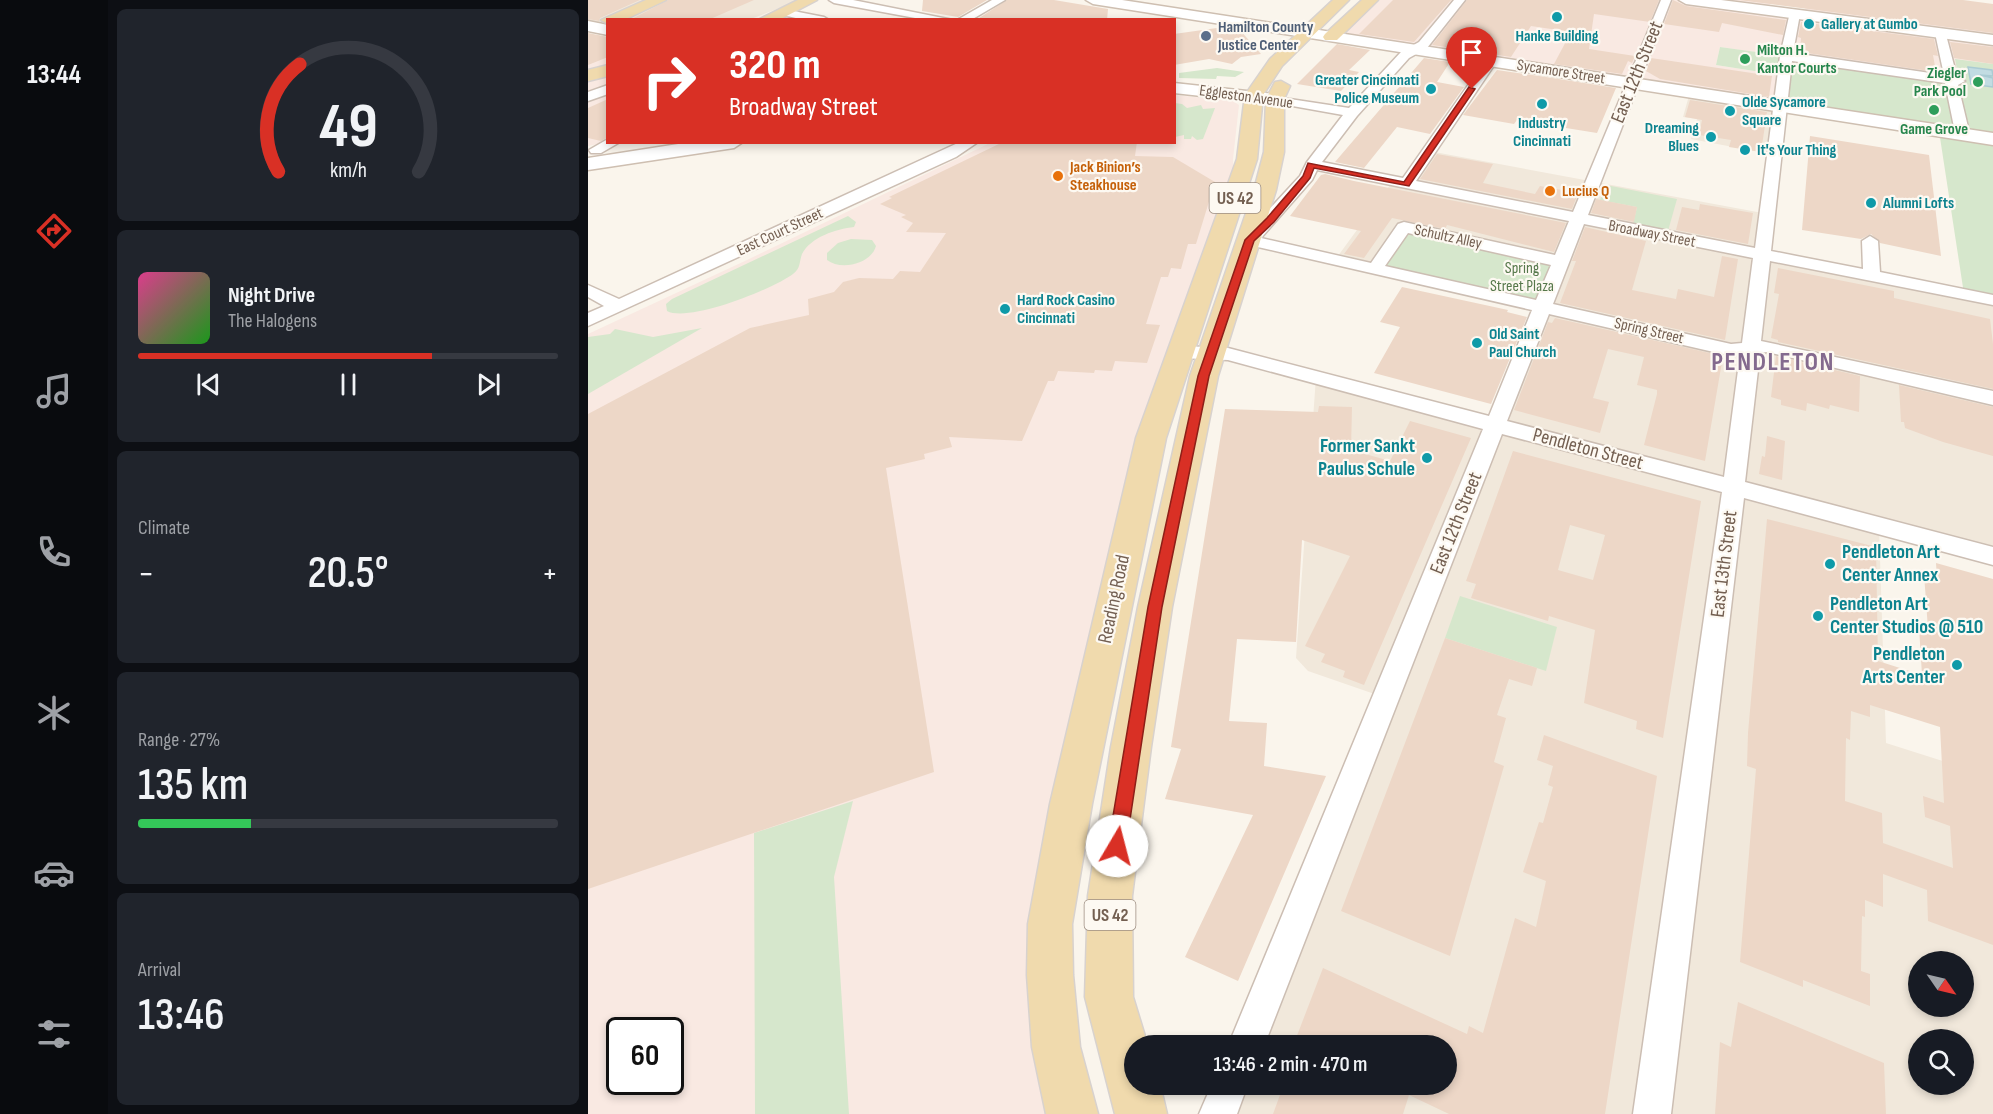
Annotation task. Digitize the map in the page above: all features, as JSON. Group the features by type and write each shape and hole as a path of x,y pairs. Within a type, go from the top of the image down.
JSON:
{"main road":[{"path":"613,18 659,0"},
{"path":"770,18 810,0"},
{"name":"Sycamore Street","path":"1093,0 1122,2 1331,37 1993,139"},
{"name":"US 42","path":"1265,97 1270,70 1342,0"},
{"path":"1311,54 1371,0"},
{"path":"1686,0 1993,40"},
{"path":"1818,17 1820,0"},
{"path":"588,76 606,70"},
{"name":"US 42","path":"1265,97 1279,89 1293,72"},
{"name":"Eggleston Avenue","path":"1176,88 1265,97"},
{"name":"Reading Road","path":"1072,1114 1056,1047 1050,975 1050,924 1071,804 1123,555 1151,438 1196,353 1249,240 1274,152 1265,97"},
{"name":"Reading Road","path":"1124,1049 1109,997 1110,896 1131,747 1155,607 1204,376 1196,353 1265,97"},
{"path":"596,152 644,144"},
{"path":"596,152 706,144"},
{"name":"Reading Road","path":"1137,1095 1141,1114"}],"street":[{"path":"834,0 937,18"},
{"path":"966,18 999,0"},
{"name":"Reading Road","path":"1249,240 1300,185 1311,165 1352,112 1406,55 1423,45 1460,0"},
{"name":"East 12th Street","path":"1250,1035 1666,0"},
{"path":"783,12 814,18"},
{"name":"East 13th Street","path":"1652,1114 1734,488 1786,56 1794,14"},
{"path":"1941,33 1955,80 1961,127"},
{"path":"1786,56 1955,80"},
{"path":"1406,185 1491,61"},
{"path":"588,98 606,90"},
{"name":"Eggleston Avenue","path":"1265,97 1352,112"},
{"name":"East Court Street","path":"588,320 939,160 967,144"},
{"name":"Broadway Street","path":"1311,165 1993,300"},
{"name":"Schultz Alley","path":"1375,269 1404,227 1562,262"},
{"name":"Spring Street","path":"1249,240 1731,350 1767,346 1993,398"},
{"path":"1870,241 1872,276"},
{"path":"588,290 618,306"},
{"name":"Pendleton Street","path":"1196,353 1228,354 1993,556"},
{"path":"1218,1114 1226,1095"}],"shaded area":[{"path":"588,0 800,0 754,18 606,18 606,24 588,20"},
{"path":"1380,0 1771,0 1770,6 1805,11 1807,0 1853,0 1993,17 1993,64 1956,60 1959,81 1720,47 1716,65 1780,75 1777,101 1342,34"},
{"path":"588,34 606,38 606,142 588,146"},
{"path":"1690,92 1781,106 1775,155 1691,139 1697,119 1683,117"},
{"name":"Hard Rock Casino Cincinnati","path":"1176,95 1233,101 1239,105 1233,159 1234,202 1181,352 1050,924 1072,1114 588,1114 588,334 988,144 1176,144"},
{"path":"1429,151 1768,214 1764,255 1993,300 1993,556 1879,527 1886,743 1993,777 1993,1114 1218,1114 1226,1095 1457,1095 1457,1035 1250,1035 1386,698 1308,671 1296,658 1316,377 1495,424 1543,307 1335,260 1392,182 1406,184"}],"green space":[{"path":"1720,47 1959,80 1955,59 1993,64 1993,300 1964,294 1939,131 1781,106 1780,75 1716,65"},
{"path":"1217,68 1244,72 1235,77 1217,76 1216,79 1179,78 1179,73"},
{"path":"1176,103 1187,108 1201,105 1203,109 1215,108 1203,139 1197,140 1192,136 1191,139 1184,139 1184,135 1176,137"},
{"path":"1606,185 1677,199 1668,231 1633,224 1637,207 1600,200"},
{"path":"848,216 856,222 854,227 832,232 811,243 802,254 793,274 768,288 711,309 678,313 667,311 666,304 672,299"},
{"name":"Spring Street Plaza","path":"1404,227 1561,261 1543,307 1375,269"},
{"path":"851,239 872,240 876,246 868,257 855,264 840,265 827,260 827,253 838,243"},
{"path":"702,328 588,394 588,337 610,334 615,329 653,337"},
{"path":"1460,596 1557,627 1546,671 1445,638"},
{"path":"853,801 834,877 849,1114 755,1114 754,833"}],"water":[{"path":"1968,67 1992,70 1993,76 1980,75 1993,78 1993,87 1971,84"}],"building":[{"path":"588,0 640,0 600,18 599,21 588,19"},
{"path":"668,0 754,0 713,18 634,18"},
{"path":"923,0 987,0 958,17 922,11"},
{"path":"1007,0 1054,0 1108,9 1107,18 979,18"},
{"path":"1393,0 1451,0 1414,42 1359,34"},
{"path":"1467,0 1659,0 1650,22 1594,14 1589,49 1635,56 1632,63 1628,61 1622,74 1554,64 1571,32 1531,26 1511,57 1432,45"},
{"path":"1673,0 1686,6 1786,20 1783,35 1722,23 1719,32 1664,24"},
{"path":"1739,0 1963,0 1993,4 1993,33"},
{"path":"1801,22 1934,39 1938,56 1933,55 1936,72 1800,52 1801,38 1798,37"},
{"name":"Hamilton County Justice Center","path":"1224,27 1239,29 1261,54 1241,57 1232,64 1209,59 1176,65 1176,34"},
{"path":"588,33 606,37 606,58 588,65"},
{"path":"1950,42 1993,47 1993,64 1954,58"},
{"path":"1337,44 1370,50 1349,70 1359,72 1341,91 1297,84"},
{"path":"1424,58 1450,62 1437,82 1464,87 1430,134 1397,127 1364,168 1335,162"},
{"path":"1651,58 1772,76 1769,97 1660,79 1646,71"},
{"name":"Industry Cincinnati","path":"1497,70 1616,88 1597,133 1517,120 1514,124 1463,115"},
{"path":"606,100 606,138 601,141 588,138 588,108"},
{"path":"1690,100 1767,112 1761,152 1729,147 1731,140 1699,135 1702,120 1685,117"},
{"name":"Alumni Lofts","path":"1810,136 1929,155 1941,256 1880,243 1871,234 1861,239 1802,230"},
{"path":"999,144 1137,144 1135,156 1173,157 1215,182 1196,244 1188,244 1181,269 1171,268 1168,277 1161,277 1146,324 1160,325 1147,363 1115,361 1112,371 1095,370 1094,373 1058,371 1054,381 1048,381 1022,441 949,437 952,447 924,454 925,459 886,468 934,772 588,889 588,414 750,328 809,315 808,299 834,292 843,282 859,278 893,279 900,271 920,272 946,233 906,232 913,223 901,217 906,215 880,204 892,198 889,197"},
{"path":"1437,154 1493,164 1483,183 1535,194 1540,186 1573,192 1572,195 1577,196 1572,209 1420,179"},
{"path":"1321,175 1566,223 1554,252 1447,225 1445,229 1392,218 1364,258 1344,254 1361,231 1290,216"},
{"path":"1596,199 1637,207 1634,222 1591,213"},
{"path":"1700,204 1753,213 1748,244 1676,230 1682,207 1699,210"},
{"path":"1585,227 1646,241 1632,290 1676,299 1678,289 1714,297 1722,256 1738,259 1725,340 1560,303 1576,261 1572,261"},
{"path":"1778,268 1894,291 1894,298 1990,319 1993,344 1993,389 1778,342 1771,338 1779,294 1774,293"},
{"path":"1402,287 1508,310 1507,312 1527,317 1491,404 1374,373 1400,327 1380,322"},
{"path":"1555,318 1723,356 1705,461 1644,445 1657,390 1637,385 1644,357 1608,349 1593,398 1609,402 1600,433 1514,410 1548,322 1552,323"},
{"path":"1776,356 1860,376 1859,412 1830,405 1829,409 1807,403 1806,411 1781,405 1781,400 1771,397"},
{"path":"1899,385 1993,407 1993,456 1943,442 1905,428 1904,422 1901,422"},
{"path":"1319,406 1352,407 1351,450 1390,461 1410,421 1471,438 1364,685 1343,677 1345,671 1321,662 1325,654 1305,646 1350,556 1302,540 1296,642 1237,639 1229,721 1267,723 1264,766 1326,776 1238,981 1185,957 1253,815 1165,799 1181,749 1171,747 1225,409 1318,412"},
{"path":"1767,436 1785,441 1782,480 1759,474 1762,456 1765,457"},
{"path":"1513,451 1701,501 1663,738 1636,729 1637,721 1584,703 1595,630 1549,616 1548,621 1471,598 1476,584 1466,581","holes":["1570,525 1605,535 1593,580 1558,570"]},
{"path":"1767,519 1876,547 1878,661 1922,675 1919,627 1928,629 1924,574 1937,578 1936,563 1993,579 1993,945 1928,921 1927,890 1883,874 1883,907 1865,900 1865,917 1862,916 1861,971 1870,974 1870,1006 1803,980 1803,987 1740,962 1756,769 1747,766","holes":["1870,705 1940,727 1944,803 1923,796 1925,817 1950,826 1953,868 1883,843 1882,813 1845,801 1846,738 1850,740 1851,711 1870,717"]},
{"path":"1445,638 1537,668 1532,686 1509,679 1497,715 1506,718 1494,762 1504,766 1450,956 1341,911"},
{"path":"1544,735 1657,776 1605,1114 1449,1114 1409,1095 1457,1095 1457,1035 1297,1035 1323,968 1467,1034 1469,1026 1483,1033 1515,918 1536,927 1546,881 1523,872 1539,822 1543,823 1553,787 1548,785 1553,766 1537,760"},
{"path":"1738,1002 1884,1063 1886,1114 1715,1114 1720,1042 1731,1047"},
{"path":"1280,1095 1409,1095 1403,1114 1273,1114"}],"place":[{"name":"Hanke Building","path":"1557,17"},
{"name":"Gallery at Gumbo","path":"1809,24"},
{"name":"Hamilton County Justice Center","path":"1206,36"},
{"name":"Milton H. Kantor Courts","path":"1745,59"},
{"name":"Ziegler Park Pool","path":"1978,82"},
{"name":"Greater Cincinnati Police Museum","path":"1431,89"},
{"name":"Industry Cincinnati","path":"1542,104"},
{"name":"Game Grove","path":"1934,110"},
{"name":"Olde Sycamore Square","path":"1730,111"},
{"name":"Dreaming Blues","path":"1711,137"},
{"name":"It's Your Thing","path":"1745,150"},
{"name":"Jack Binion’s Steakhouse","path":"1058,176"},
{"name":"Lucius Q","path":"1550,191"},
{"name":"Alumni Lofts","path":"1871,203"},
{"name":"Hard Rock Casino Cincinnati","path":"1005,309"},
{"name":"Old Saint Paul Church","path":"1477,343"},
{"name":"Former Sankt Paulus Schule","path":"1427,458"},
{"name":"Pendleton Art Center Annex","path":"1830,564"},
{"name":"Pendleton Art Center Studios @ 510","path":"1818,616"},
{"name":"Pendleton Arts Center","path":"1957,665"}],"district":[{"name":"PENDLETON","path":"1773,362"}],"route":[{"path":"1117,846 1155,607 1204,376 1249,240 1270,220 1307,177 1311,165 1406,185 1472,89"}]}
